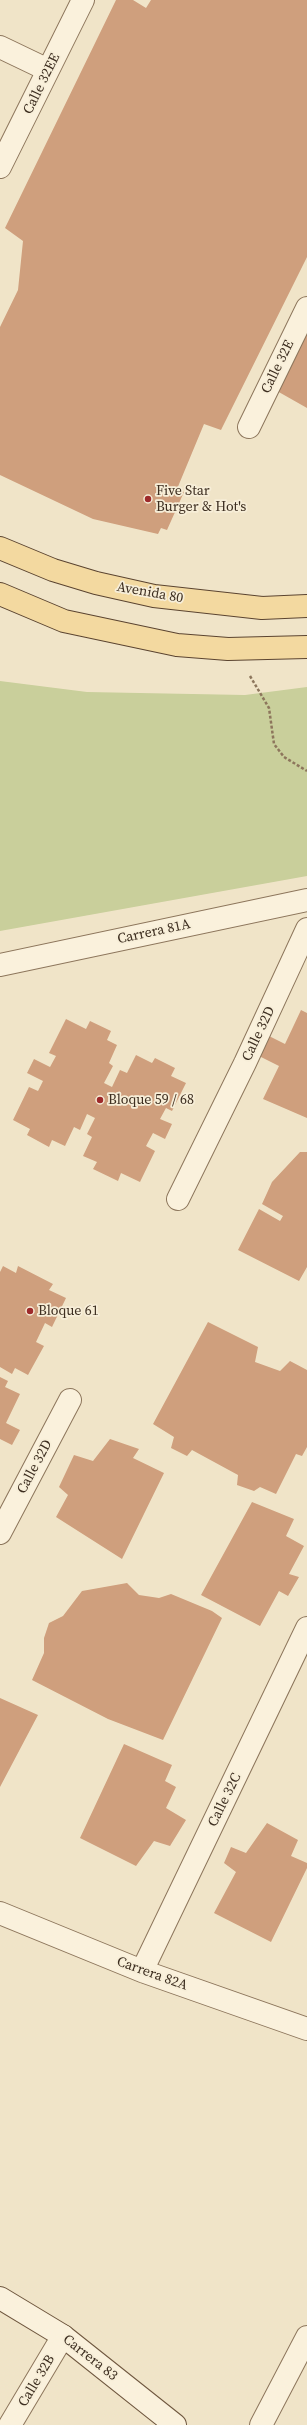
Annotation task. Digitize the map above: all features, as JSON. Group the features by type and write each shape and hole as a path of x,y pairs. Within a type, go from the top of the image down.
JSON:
{"main road":[{"name":"Avenida 80","path":"0,548 53,570 96,584 154,596 262,608 307,606"},
{"path":"0,594 64,621 177,645 228,649 307,648"}],"street":[{"name":"Calle 32EE","path":"0,167 83,0"},
{"path":"0,46 48,70"},
{"name":"Calle 32E","path":"249,426 307,308"},
{"name":"Carrera 81A","path":"0,965 307,900"},
{"name":"Calle 32D","path":"178,1199 206,1138 245,1064 307,929"},
{"name":"Calle 32D","path":"0,1533 70,1400"},
{"name":"Calle 32C","path":"142,1971 307,1628"},
{"name":"Carrera 82A","path":"0,1913 142,1971 307,2029"},
{"name":"Carrera 83","path":"0,2298 63,2336 175,2425"},
{"name":"Calle 32B","path":"10,2425 63,2336"},
{"path":"261,2425 307,2337"}],"path":[{"path":"248,673 269,708 274,744 284,757 307,771"}],"green space":[{"path":"0,681 87,692 245,695 307,687 307,876 0,931"}],"building":[{"path":"116,0 133,0 146,8 151,0 307,0 307,257 221,430 204,424 177,489 184,492 167,530 161,528 158,534 93,519 0,475 0,327 18,290 23,241 5,228"},
{"path":"307,328 307,408 277,391"},
{"path":"301,1010 307,1013 307,1118 263,1099 279,1066 259,1056 269,1036 285,1044"},
{"name":"Bloque 59 / 68","path":"66,1019 86,1029 90,1021 111,1031 107,1040 117,1045 109,1063 113,1066 104,1083 112,1087 120,1070 127,1073 136,1055 152,1063 155,1058 175,1068 171,1076 186,1083 172,1111 166,1108 160,1119 172,1124 165,1139 153,1133 146,1146 155,1151 140,1182 121,1173 118,1181 93,1169 97,1162 83,1156 92,1137 87,1134 95,1118 87,1114 80,1130 74,1127 65,1146 52,1140 49,1147 27,1135 30,1129 13,1120 29,1087 38,1091 43,1081 27,1073 34,1059 50,1067 56,1056 49,1053"},
{"path":"300,1152 307,1152 307,1267 299,1281 238,1250 259,1209 280,1221 283,1216 262,1204 272,1182"},
{"name":"Bloque 61","path":"3,1266 16,1273 18,1266 53,1284 49,1290 66,1298 52,1327 45,1323 36,1342 44,1346 28,1375 15,1368 12,1374 0,1367 0,1272"},
{"path":"208,1322 258,1347 255,1362 280,1371 290,1361 307,1370 307,1447 302,1456 296,1454 276,1494 260,1487 254,1491 237,1485 238,1475 192,1450 187,1456 171,1448 174,1437 153,1424"},
{"path":"0,1377 8,1381 5,1387 20,1394 6,1423 20,1430 12,1445 0,1439"},
{"path":"110,1439 139,1449 133,1458 164,1473 122,1559 56,1517 68,1495 59,1487 74,1455 93,1461"},
{"path":"252,1502 294,1519 286,1536 304,1546 289,1574 299,1577 288,1596 279,1591 260,1626 201,1595"},
{"path":"127,1583 139,1595 159,1598 171,1594 212,1611 222,1618 163,1740 108,1719 32,1680 44,1653 44,1638 49,1623 63,1616 82,1591"},
{"path":"0,1698 38,1715 0,1787"},
{"path":"124,1744 172,1765 165,1781 176,1787 166,1808 186,1820 170,1846 154,1841 136,1866 80,1838"},
{"path":"267,1823 298,1840 291,1856 307,1863 307,1868 271,1942 214,1913 236,1872 224,1863 231,1847 246,1853"}],"place":[{"name":"Five Star Burger & Hot's","path":"148,499"},
{"name":"Bloque 59 / 68","path":"100,1100"},
{"name":"Bloque 61","path":"30,1311"}]}
